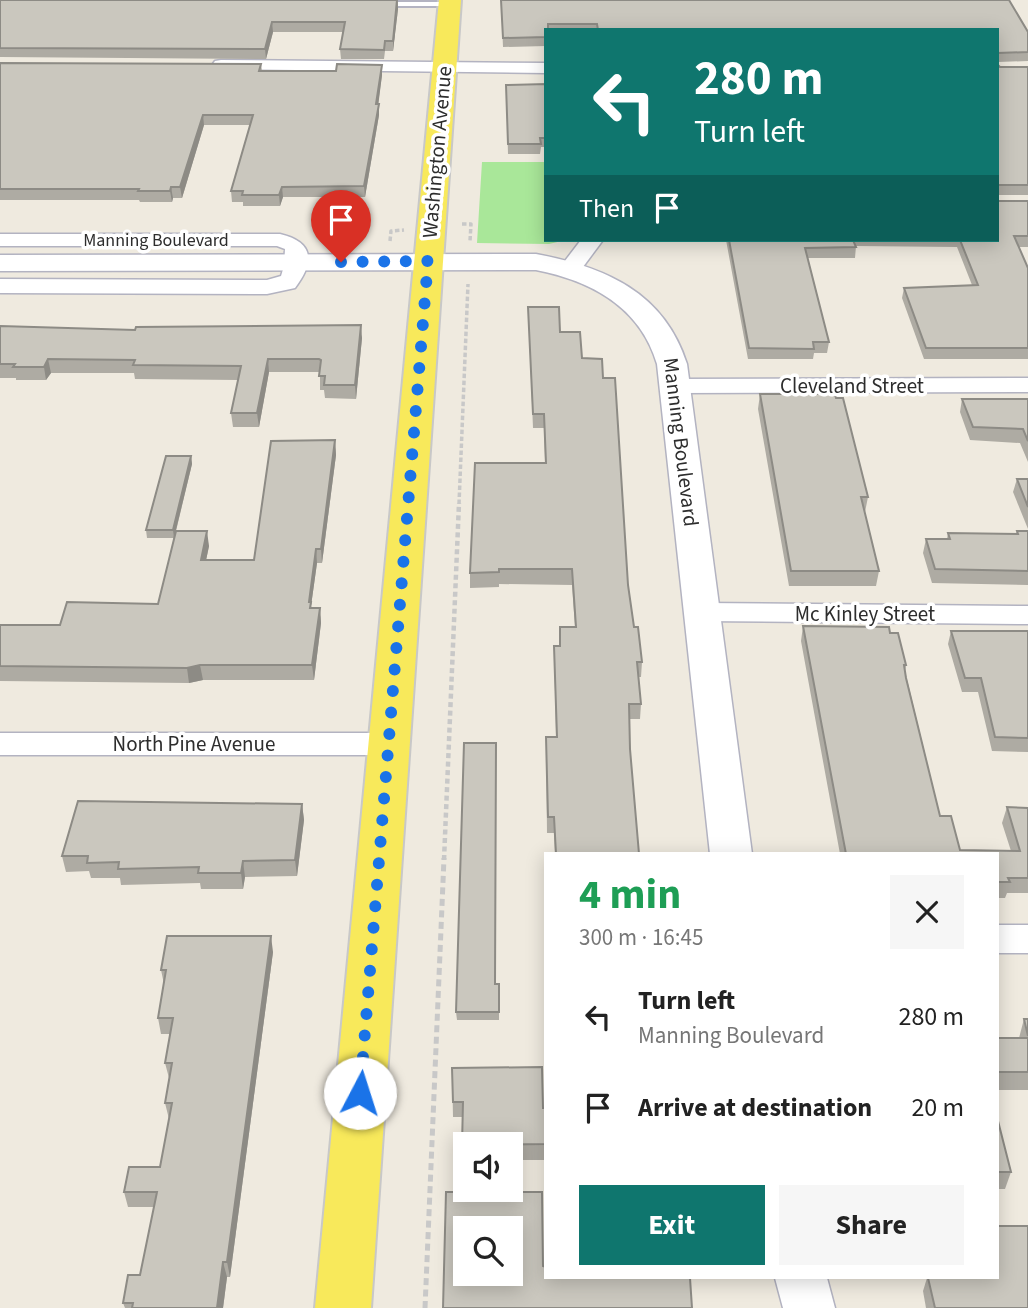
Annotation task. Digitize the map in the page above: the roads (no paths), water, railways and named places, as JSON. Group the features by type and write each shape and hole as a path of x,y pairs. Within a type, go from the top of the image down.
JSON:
{"main road":[{"name":"Washington Avenue","path":"343,1308 450,2"}],"street":[{"path":"197,65 544,68"},
{"name":"Manning Boulevard","path":"0,240 283,240 295,246 296,262"},
{"path":"569,270 590,242"},
{"name":"Manning Boulevard","path":"0,262 536,262 569,270 612,289 648,315 666,341 676,386 731,852"},
{"path":"0,286 267,287 287,283 295,272 296,262"},
{"name":"Cleveland Street","path":"676,386 1028,385"},
{"name":"Mc Kinley Street","path":"702,612 1028,615"},
{"name":"North Pine Avenue","path":"0,744 389,744"},
{"path":"999,939 1028,939"},
{"path":"801,1279 809,1308"}],"lane":[{"path":"365,4 450,2"}]}
